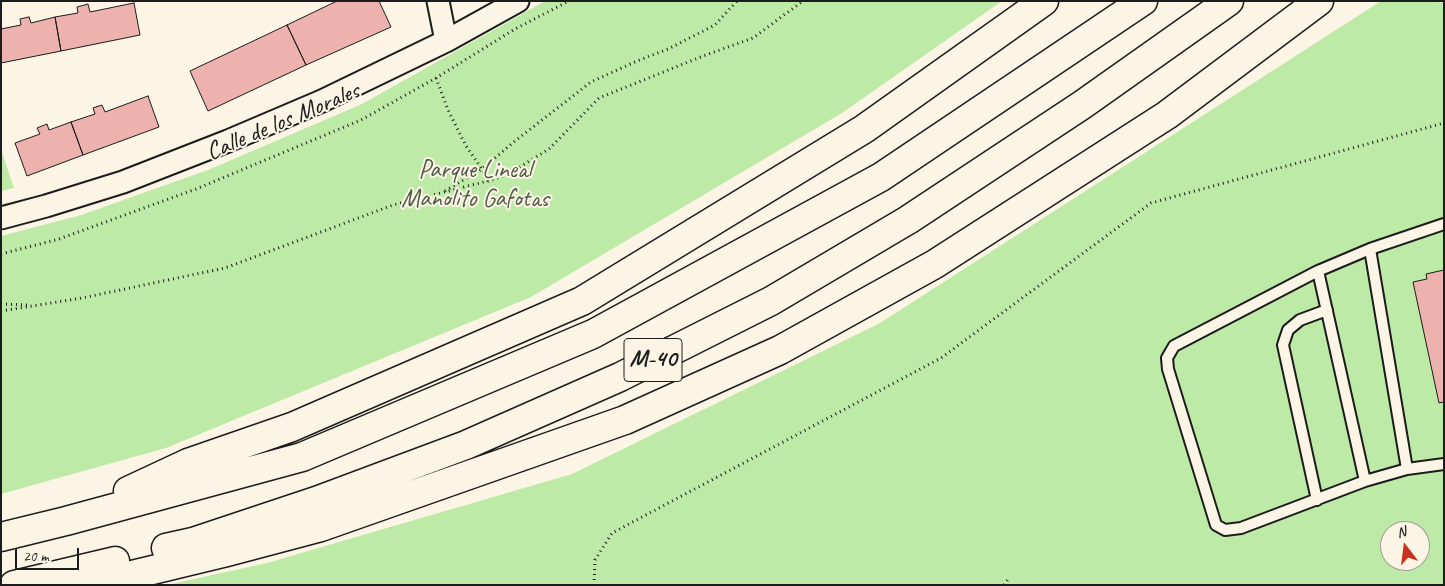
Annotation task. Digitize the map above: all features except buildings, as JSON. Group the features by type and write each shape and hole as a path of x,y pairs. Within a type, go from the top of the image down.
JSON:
{"highway":[{"path":"66,521 188,463 292,427 582,301 864,129 1044,1"},
{"name":"M-40","path":"1,537 302,457 593,334 881,177 1143,1"},
{"name":"M-40","path":"14,585 193,542 306,504 466,445 620,377 770,302 908,220 1082,105 1228,1"},
{"path":"90,585 223,554 321,527 625,420 780,350 935,264 1168,115 1319,1"}],"street":[{"path":"438,1 446,40"},
{"name":"Calle de los Morales","path":"1,218 123,182 228,141 322,101 446,40 518,1"}],"lane":[{"path":"1444,224 1370,249 1318,271 1174,346 1167,358 1168,369 1216,525 1225,530 1241,528 1365,481 1407,469 1444,464"},
{"path":"1370,249 1407,469"},
{"path":"1318,271 1365,481"},
{"path":"1317,500 1283,345 1288,330 1300,320 1327,310"}],"path":[{"name":"Calle de los Morales","path":"1,254 59,239 196,189 361,120 436,78 515,30 569,1"},
{"path":"441,193 482,169 591,82 668,49 715,26 737,1"},
{"path":"1,311 82,298 225,268 393,205 507,175 548,149 598,98 753,38 803,1"},
{"path":"436,78 448,110 466,146 488,181"},
{"path":"594,585 596,560 612,533 941,358 1151,203 1444,124"},
{"path":"1,304 35,306"},
{"path":"1004,585 1010,578"}],"green space":[{"name":"Parque Lineal Manolito Gafotas","path":"545,1 1002,1 842,113 531,297 166,448 1,494 1,236 81,215 208,170 362,104"},
{"path":"1381,1 1431,1 1444,3 1444,585 167,585 267,563 572,474 880,323"},
{"path":"1,150 14,188 1,191"}]}
